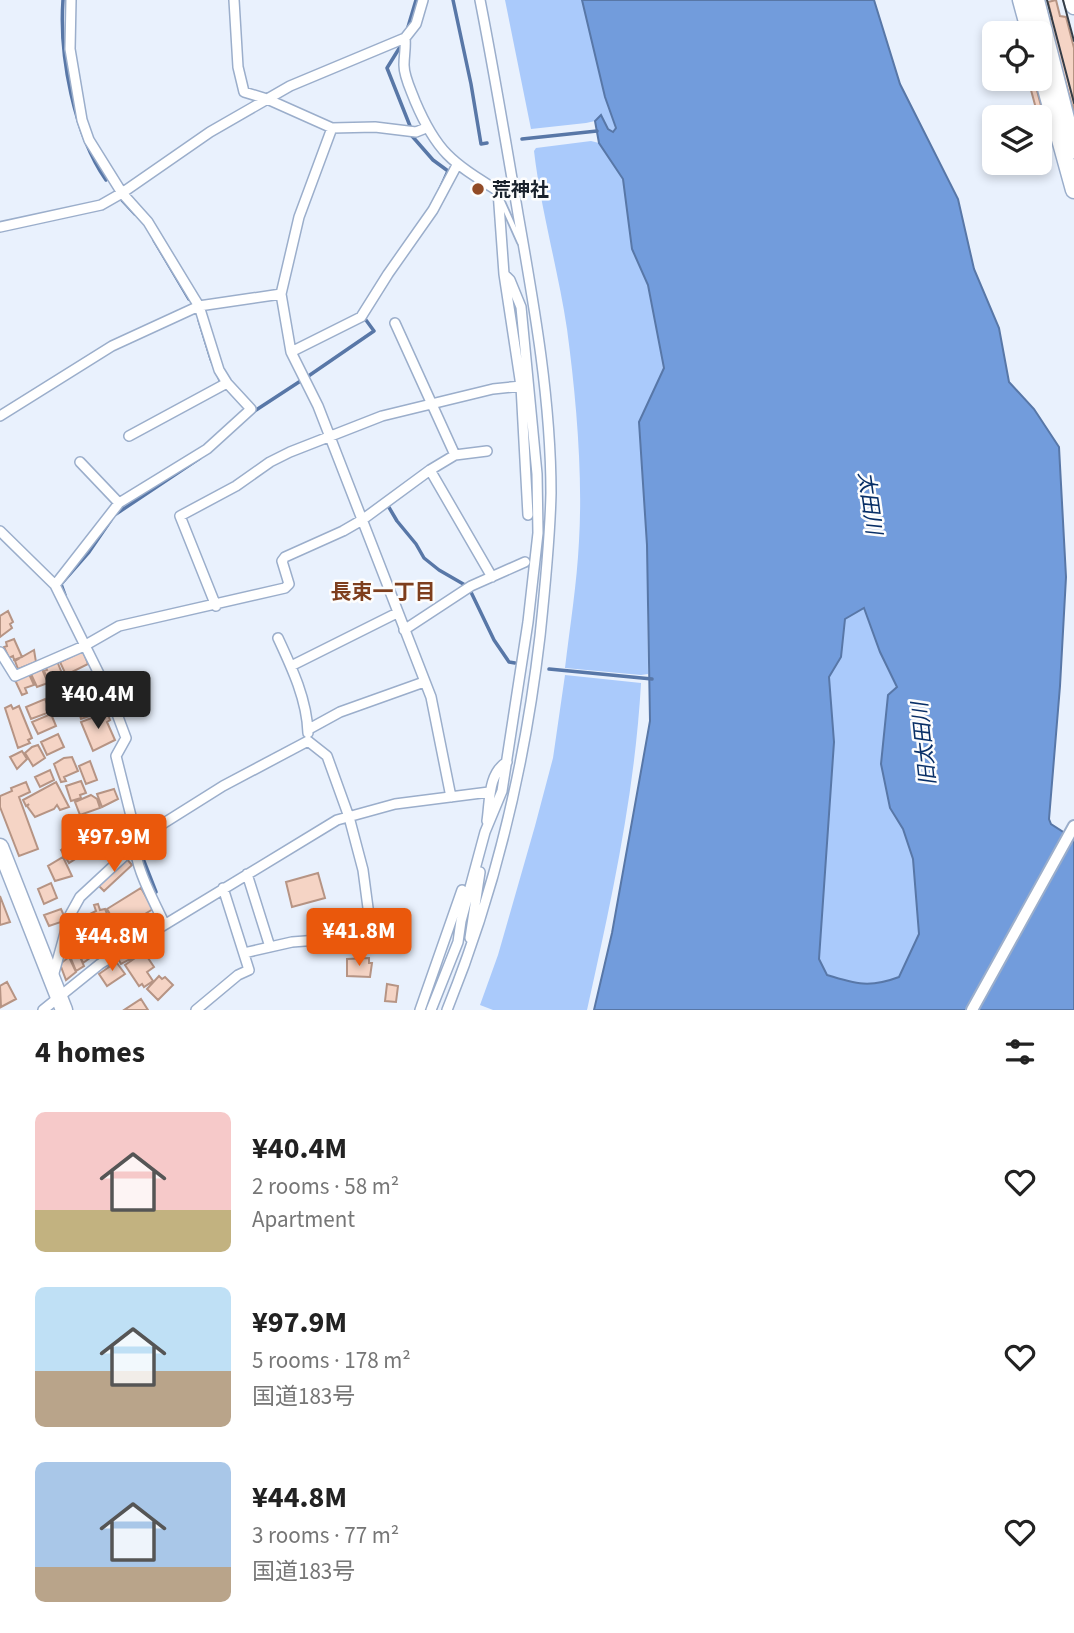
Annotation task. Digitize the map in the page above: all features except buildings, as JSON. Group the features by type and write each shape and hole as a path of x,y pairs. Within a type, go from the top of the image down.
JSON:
{"highway":[{"path":"1021,0 1027,21"},
{"path":"1036,0 1074,150"},
{"path":"1072,0 1074,6"},
{"path":"1047,91 1074,190"},
{"path":"0,847 61,1004"}],"street":[{"path":"55,584 119,503 207,449 251,409 219,370 199,306 148,222 122,193 89,139 82,120 70,49 71,0"},
{"path":"234,0 238,66 244,92 267,99 332,128 375,127 416,132 426,128"},
{"path":"0,227 102,205 210,132 290,86 405,38 416,24 423,0"},
{"path":"447,1010 469,953 504,840 522,761 536,672 548,563 551,491 545,405 524,247 480,0"},
{"path":"405,38 407,50 404,65 408,83 426,128 457,165 498,191 504,274 521,386 528,515"},
{"path":"332,128 299,217 281,294 291,352 318,406 431,697 451,797"},
{"path":"291,352 361,317 433,210 457,165"},
{"path":"432,1007 458,942 460,920 485,832 502,792 528,622 538,533 538,486 521,307 510,280 504,274"},
{"path":"0,416 112,346 199,306 281,294"},
{"path":"395,323 455,455"},
{"path":"129,436 227,383"},
{"path":"216,606 180,516 236,486 270,462 382,416 493,389 521,386"},
{"path":"0,652 15,676 84,646 119,626 216,606 285,588 289,584 282,561 285,557 362,520 429,470 455,455 487,451"},
{"path":"80,462 119,503"},
{"path":"429,470 492,577"},
{"path":"0,531 55,584 111,698 127,738 116,756 136,843 137,861 164,923"},
{"path":"404,630 471,586 525,562"},
{"path":"291,666 397,613"},
{"path":"278,638 303,703 309,729 308,741"},
{"path":"309,729 340,712 424,681"},
{"path":"52,981 70,915 80,897 136,843 223,786 308,741"},
{"path":"244,953 318,940 370,923 363,870 349,817 327,756 308,741"},
{"path":"469,953 489,792 499,767 507,762"},
{"path":"43,1010 61,1004 100,964 337,820 395,804 489,792"},
{"path":"972,1010 1073,828"},
{"path":"247,874 270,947"},
{"path":"196,1010 238,975 249,970 223,888"},
{"path":"420,1010 462,890"},
{"path":"432,1007 436,965 458,942"}],"lane":[{"path":"498,191 516,237 524,247"}],"shaded area":[{"path":"505,0 582,0 605,97 616,128 613,132 608,129 601,116 586,123 531,129"},
{"path":"591,141 599,143 623,179 632,249 648,285 664,368 639,422 647,545 648,674 641,675 565,668 579,541 578,435 567,329 534,151 536,148"},
{"path":"864,608 880,652 897,687 890,808 903,829 913,859 919,934 899,977 871,984 827,975 819,959 834,742 829,677 841,657 845,619"},
{"path":"565,675 641,683 628,806 605,929 587,1010 493,1010 480,1005 498,955 553,758"}],"water":[{"path":"582,0 874,0 900,84 958,199 974,269 999,328 1009,382 1034,409 1059,447 1066,577 1049,819 1051,824 1074,839 1074,1010 594,1010 612,933 650,721 647,545 639,422 664,368 648,285 632,249 623,179 599,143 595,121 601,115 608,129 613,132 616,128 605,97","holes":["864,608 880,652 897,687 888,695 881,764 890,808 903,829 913,859 919,934 899,977 880,983 863,984 827,975 819,959 834,742 829,677 841,657 845,619"]}],"waterway":[{"path":"63,0 62,22 71,94 85,140 106,180"},
{"path":"408,27 416,0"},
{"path":"453,0 481,144 487,143"},
{"path":"400,47 387,68 410,126"},
{"path":"522,139 597,131"},
{"path":"412,136 433,160 448,171 440,189"},
{"path":"122,200 135,214"},
{"path":"154,240 189,299"},
{"path":"307,377 374,331 363,316"},
{"path":"199,320 220,380"},
{"path":"253,412 302,380"},
{"path":"116,514 200,458"},
{"path":"386,506 387,504 424,558 465,585"},
{"path":"65,595 61,584 89,552 111,520"},
{"path":"470,590 494,640 509,662 515,663"},
{"path":"549,669 652,679"},
{"path":"136,819 140,833"},
{"path":"140,851 156,892"}],"tram line":[{"path":"1047,0 1074,103"},
{"path":"1063,0 1074,41"}],"place":[{"name":"荒神社","path":"478,189"}],"district":[{"name":"長束一丁目","path":"383,592"}],"water label":[{"name":"太田川","path":"870,503"},
{"name":"旧太田川","path":"924,744"}]}
